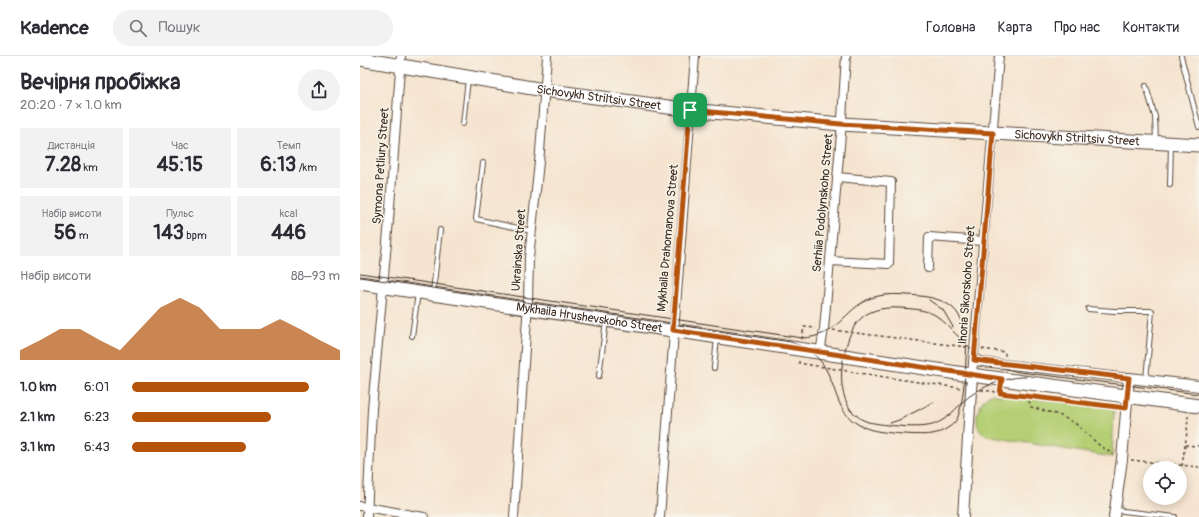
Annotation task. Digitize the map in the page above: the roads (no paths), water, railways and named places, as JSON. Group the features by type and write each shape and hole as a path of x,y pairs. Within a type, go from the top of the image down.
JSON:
{"main road":[{"name":"Sichovykh Striltsiv Street","path":"360,59 401,61 468,77 544,90 690,110 841,124 1199,145"},
{"name":"Mykhaila Hrushevskoho Street","path":"360,283 606,321 717,336 820,353 1002,379 1126,402 1192,411"}],"street":[{"name":"Ukrainska Street","path":"514,517 532,231 540,152 547,56"},
{"name":"Mykhaila Drahomanova Street","path":"660,517 695,56"},
{"name":"Serhiia Podolynskoho Street","path":"820,353 824,329 846,56"},
{"name":"Ihoria Sikorskoho Street","path":"963,517 972,375 999,56"},
{"name":"Symona Petliury Street","path":"367,517 364,507 401,61"},
{"path":"830,260 889,264 891,182 837,177"},
{"path":"928,268 929,237 983,241"},
{"path":"974,360 1199,386"},
{"path":"1114,513 1122,459 1129,378"},
{"path":"364,507 424,517"}],"lane":[{"path":"1181,56 1199,127"},
{"path":"463,124 468,77"},
{"path":"1146,86 1155,117 1156,143"},
{"path":"1170,185 1171,144"},
{"path":"484,163 476,219 532,231"},
{"path":"433,294 440,230"},
{"path":"412,336 419,292"},
{"path":"1088,309 1152,311 1146,380"},
{"path":"599,376 606,321"},
{"path":"714,368 717,336"},
{"path":"1114,513 1175,517"}],"tram line":[{"path":"360,273 802,338 824,333 840,322 861,303 871,298 894,294 937,299 953,308 961,319 966,332 966,360 961,406 958,417 954,423 945,430 936,433 926,435 872,430 859,425 850,419 844,411 828,373 819,359 808,350 790,342 360,277"},
{"path":"929,300 943,310 953,327"},
{"path":"852,412 848,406 842,387 843,360 849,336 854,327 867,314 876,310 887,308 918,310 935,315 981,356 1011,370 1199,394"},
{"path":"849,409 861,419 868,422 902,426 929,426 944,419 966,399 979,390 1003,380 1026,377"},
{"path":"890,423 934,402"}]}
